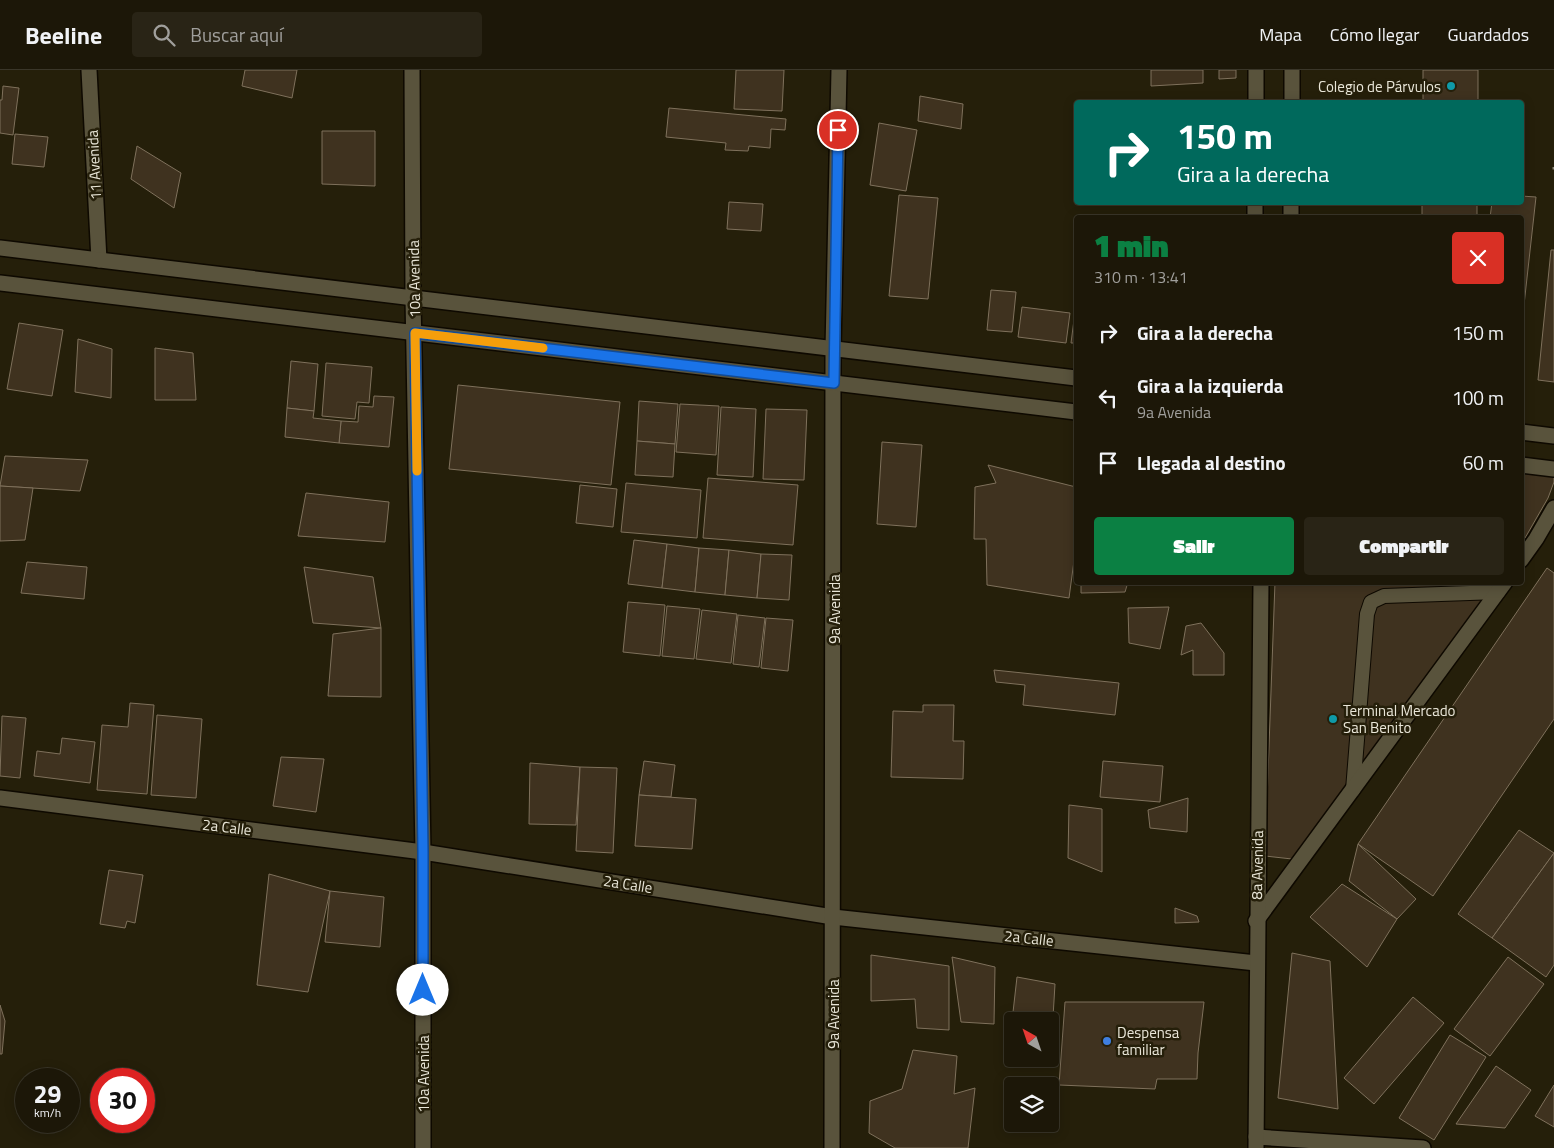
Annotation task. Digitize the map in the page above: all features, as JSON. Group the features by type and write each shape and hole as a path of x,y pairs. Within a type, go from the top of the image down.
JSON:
{"street":[{"name":"11 Avenida","path":"89,70 99,260"},
{"name":"10a Avenida","path":"412,70 423,852 423,1148"},
{"name":"9a Avenida","path":"832,1148 833,349 839,70"},
{"path":"1256,70 1256,100"},
{"path":"1292,70 1292,100"},
{"path":"0,248 1074,378"},
{"path":"0,283 1074,412"},
{"path":"1524,432 1554,436"},
{"path":"1524,465 1554,469"},
{"path":"1524,556 1554,508"},
{"name":"8a Avenida","path":"1256,1143 1256,921 1261,585"},
{"path":"1256,921 1501,587"},
{"name":"2a Calle","path":"0,798 423,852 833,917 1256,963"},
{"path":"1256,1143 1423,1148"}],"lane":[{"path":"1353,790 1367,614 1371,602 1384,596 1501,587"}],"path":[{"path":"1554,167 1554,172"}],"building":[{"path":"245,70 297,70 292,98 242,86"},
{"path":"736,70 784,70 782,111 734,109"},
{"path":"1151,70 1203,70 1203,83 1151,86"},
{"path":"1219,70 1236,70 1236,78 1219,79"},
{"name":"Colegio de Párvulos","path":"1423,70 1478,70 1478,100 1423,100"},
{"path":"3,86 19,88 13,135 0,133 0,100 2,100"},
{"path":"920,96 963,104 961,129 918,121"},
{"path":"669,108 786,119 785,130 771,129 770,148 749,146 748,151 725,150 726,143 666,137"},
{"path":"879,123 917,130 906,191 870,185"},
{"path":"322,131 375,131 375,186 322,184"},
{"path":"15,134 48,137 44,167 12,164"},
{"path":"137,146 181,173 174,208 131,179"},
{"path":"899,195 938,198 928,299 889,296"},
{"path":"1524,196 1536,197 1524,305 1524,215 1490,215 1492,205 1524,205"},
{"path":"729,202 763,204 761,231 727,229"},
{"path":"1422,205 1477,205 1477,215 1422,215"},
{"path":"1551,250 1554,250 1554,382 1538,380"},
{"path":"991,290 1016,292 1012,332 987,330"},
{"path":"1022,307 1070,313 1066,343 1018,337"},
{"path":"1074,320 1074,343 1071,343"},
{"path":"19,323 63,330 52,396 7,389"},
{"path":"78,339 112,349 111,398 75,392"},
{"path":"155,348 193,353 196,400 155,400"},
{"path":"291,361 318,364 314,411 287,408"},
{"path":"326,363 372,367 369,403 357,402 355,419 322,416"},
{"path":"458,385 620,402 611,485 449,469"},
{"path":"374,396 394,397 389,447 339,443 341,421 358,422 359,406 373,407"},
{"path":"639,401 678,404 675,444 637,441"},
{"path":"680,404 719,406 716,455 676,452"},
{"path":"721,407 756,409 753,477 717,475"},
{"path":"287,408 314,411 313,418 341,421 339,443 285,437"},
{"path":"766,409 807,410 804,480 763,479"},
{"path":"637,441 675,444 673,477 635,475"},
{"path":"882,442 922,445 916,527 877,524"},
{"path":"5,456 88,460 80,491 0,486"},
{"path":"988,465 1074,486 1074,561 1069,598 987,585 986,539 974,539 975,487 996,483"},
{"path":"1524,471 1554,473 1554,482 1548,498 1524,540"},
{"path":"708,478 798,485 793,545 703,538"},
{"path":"626,483 701,490 697,538 621,532"},
{"path":"580,485 617,489 613,527 576,523"},
{"path":"0,486 33,488 25,540 0,541"},
{"path":"306,493 389,502 385,542 298,536"},
{"path":"634,540 667,544 662,588 628,584"},
{"path":"667,544 699,548 695,592 662,588"},
{"path":"699,548 729,550 725,595 695,592"},
{"path":"729,550 761,554 757,598 725,595"},
{"path":"761,554 792,555 789,600 757,598"},
{"path":"27,562 87,567 84,599 21,593"},
{"path":"304,567 373,577 381,628 313,623"},
{"path":"1547,568 1554,573 1554,719 1433,896 1358,844"},
{"path":"1081,585 1127,585 1125,592 1081,593"},
{"name":"Terminal Mercado San Benito","path":"1275,585 1494,585 1292,859 1265,856"},
{"path":"628,602 665,605 660,656 623,652"},
{"path":"667,606 700,609 694,659 662,656"},
{"path":"1169,607 1160,649 1129,643 1128,608"},
{"path":"702,610 737,614 731,663 696,659"},
{"path":"738,615 765,618 759,667 733,664"},
{"path":"766,618 793,620 788,671 761,668"},
{"path":"1201,623 1224,653 1224,675 1193,675 1193,650 1181,655 1186,626"},
{"path":"381,628 381,697 328,696 333,634"},
{"path":"994,670 1119,683 1115,715 1023,705 1025,685 996,682"},
{"path":"130,703 154,705 147,794 97,790 102,725 128,727"},
{"path":"923,705 954,705 953,741 964,741 963,779 891,777 893,711 923,712"},
{"path":"157,715 202,719 196,798 151,795"},
{"path":"2,716 26,718 20,778 0,776"},
{"path":"62,738 95,742 90,783 34,776 37,751 60,754"},
{"path":"281,757 324,759 316,812 273,806"},
{"path":"644,761 675,765 671,797 639,795"},
{"path":"1103,761 1163,766 1160,802 1100,797"},
{"path":"530,763 580,767 576,825 529,824"},
{"path":"580,767 617,768 613,853 576,851"},
{"path":"639,795 696,799 692,849 635,846"},
{"path":"1188,798 1187,832 1150,828 1148,810"},
{"path":"1069,805 1102,809 1102,872 1068,858"},
{"path":"1519,830 1554,853 1492,938 1458,914"},
{"path":"1358,844 1416,899 1397,919 1349,881"},
{"path":"1554,853 1554,965 1546,977 1492,938"},
{"path":"109,870 143,875 135,923 127,921 125,928 100,924"},
{"path":"269,874 330,891 308,992 257,985"},
{"path":"1342,884 1397,919 1367,967 1310,917"},
{"path":"330,891 384,897 380,947 325,942"},
{"path":"1175,908 1197,916 1199,922 1175,923"},
{"path":"1292,953 1330,961 1338,1109 1278,1098"},
{"path":"871,955 949,966 949,1030 917,1028 915,999 871,1001"},
{"path":"952,957 995,967 994,1024 961,1022"},
{"path":"1508,957 1544,984 1490,1056 1454,1029"},
{"path":"1017,977 1055,984 1053,1012 1013,1012"},
{"path":"1413,997 1444,1023 1374,1104 1344,1078"},
{"path":"1065,1002 1204,1002 1197,1079 1157,1079 1155,1089 1059,1085"},
{"path":"0,1005 5,1021 2,1054 0,1054"},
{"path":"1450,1035 1486,1057 1434,1140 1399,1118"},
{"path":"913,1050 957,1056 954,1094 975,1088 968,1148 895,1148 869,1133 870,1101 902,1089"},
{"path":"1496,1066 1531,1090 1505,1128 1456,1124"},
{"path":"1554,1085 1554,1127 1535,1116"}],"slow traffic":[{"path":"417,471 415,333 543,348"}],"place":[{"name":"Colegio de Párvulos","path":"1451,86"},
{"name":"Terminal Mercado San Benito","path":"1333,719"},
{"name":"Despensa familiar","path":"1107,1041"}],"route":[{"path":"423,990 423,852 415,333 834,383 833,349 838,130"}]}
